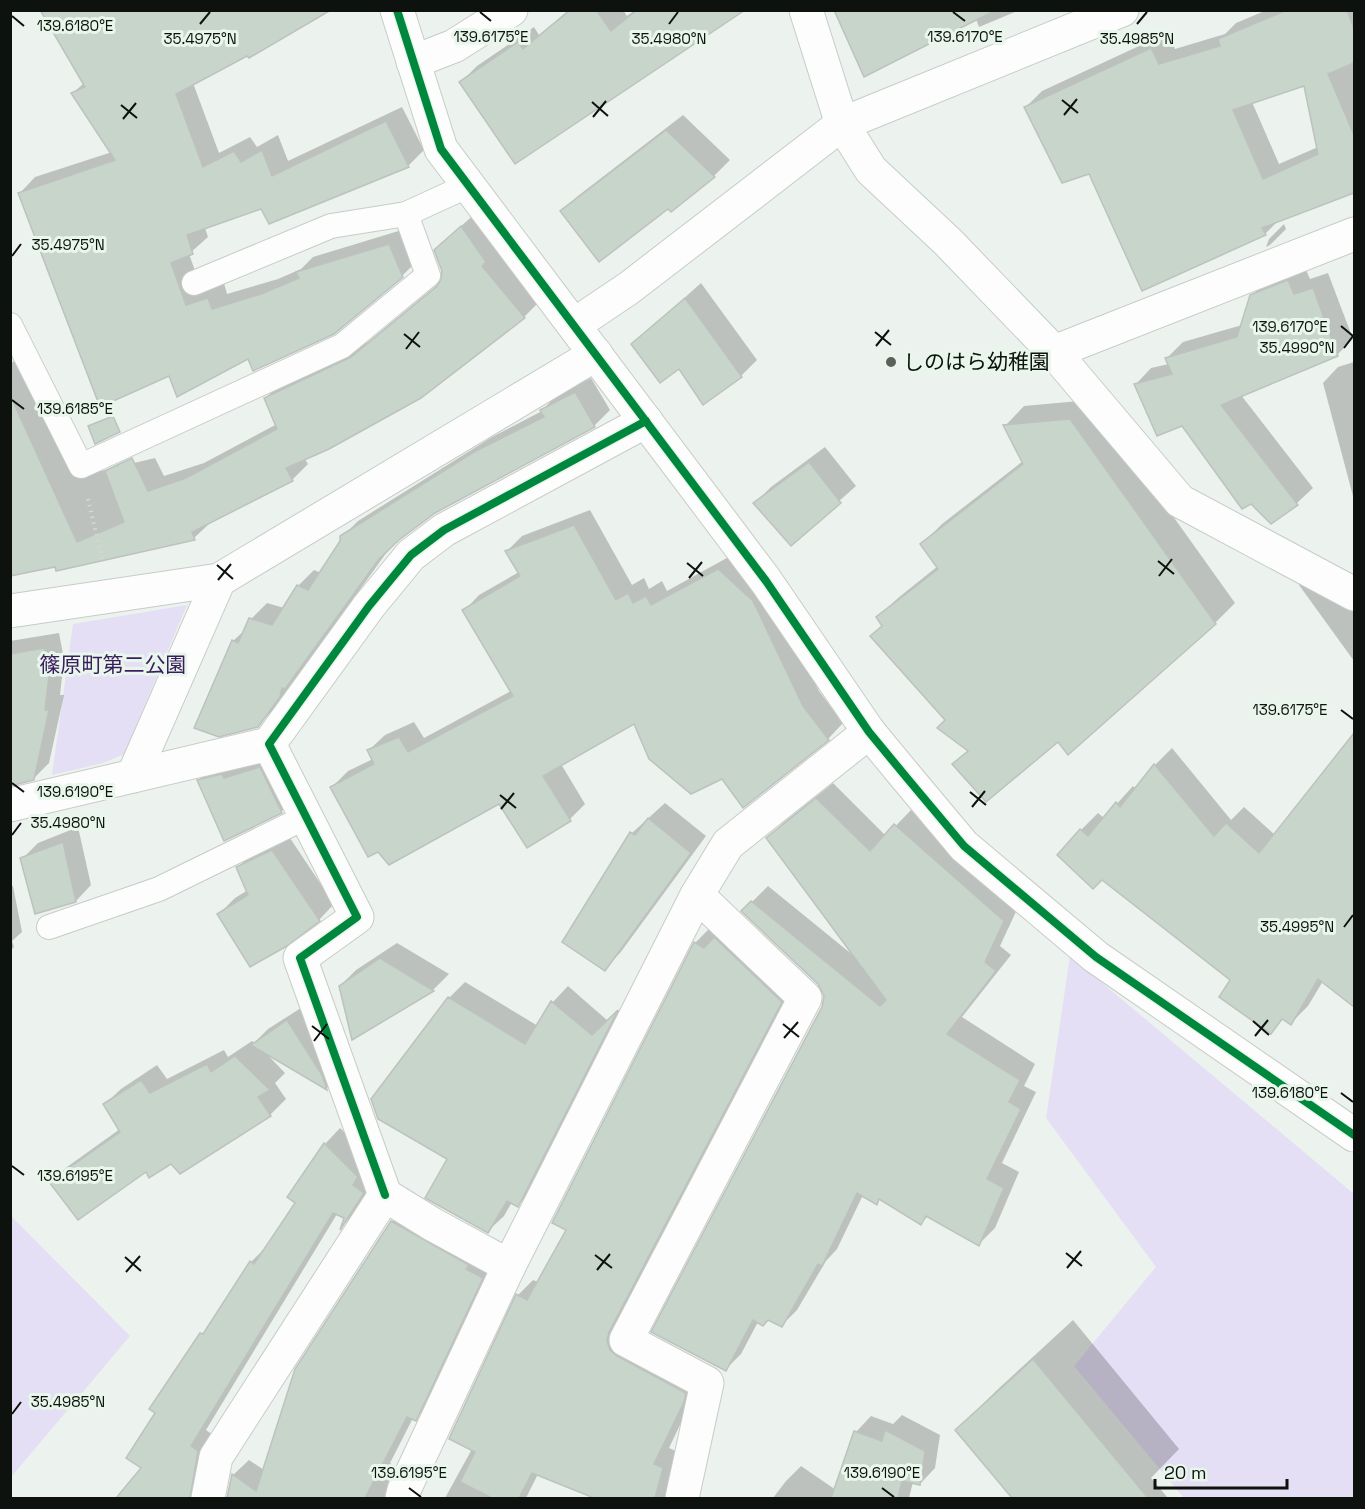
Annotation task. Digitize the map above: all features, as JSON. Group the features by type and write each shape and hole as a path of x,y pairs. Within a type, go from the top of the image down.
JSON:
{"street":[{"path":"397,10 441,150 766,581 869,732 964,846 1095,957 1354,1135"},
{"path":"413,62 454,46 511,10"},
{"path":"806,10 842,124 871,170 948,243 1054,352 1180,501 1354,594"},
{"path":"573,326 629,288 842,124 1122,10"},
{"path":"1054,352 1354,234"},
{"path":"10,611 219,580 596,354"},
{"path":"10,805 269,744 369,606 411,555 444,530 646,421"},
{"path":"133,776 219,580"},
{"path":"402,1498 509,1266 697,895 728,844 869,732"},
{"path":"269,744 357,917 300,958 385,1195 432,1224 509,1266"},
{"path":"682,1498 707,1383 626,1340 805,998 697,895"},
{"path":"208,1498 216,1457 385,1195"}],"lane":[{"path":"194,284 331,226 406,214 467,186"},
{"path":"10,326 81,466 342,346 428,275 406,214"},
{"path":"49,927 159,889 306,817"}],"path":[{"path":"81,466 110,596"}],"green space":[{"name":"篠原町第二公園","path":"187,605 124,754 103,763 52,775 73,624"},
{"path":"1070,956 1354,1194 1354,1498 1184,1498 1074,1366 1156,1267 1046,1118"},
{"path":"10,1209 13,1218 130,1336 11,1477"}],"building":[{"path":"40,10 331,10 249,58 247,56 176,94 203,167 234,151 241,162 262,150 272,176 386,121 409,167 269,224 261,209 187,235 193,254 171,263 186,305 208,298 212,309 261,294 299,278 296,272 389,244 403,277 334,334 253,371 248,359 177,397 169,376 100,407 18,193 115,160 71,93 85,87"},
{"path":"570,10 596,10 611,31 637,10 745,10 515,164 459,82 518,42 523,49"},
{"path":"834,10 996,10 864,77"},
{"path":"1287,10 1347,10 1354,29 1354,63 1328,74 1354,135 1354,193 1262,228 1266,235 1142,291 1089,174 1062,183 1024,107 1151,48 1159,64 1220,46 1218,39","holes":["1304,86 1318,154 1263,179 1233,110"]},
{"path":"666,130 715,177 671,212 668,209 599,262 560,211"},
{"path":"461,226 486,262 482,266 525,318 421,398 329,449 286,468 293,481 192,532 195,540 56,571 55,567 10,576 10,395 77,542 124,522 105,471 132,458 148,491 186,478 277,429 264,398 351,357 437,286 442,271 434,250"},
{"path":"1288,280 1294,294 1313,288 1338,356 1221,405 1298,505 1271,524 1251,504 1242,509 1182,426 1157,436 1134,384 1172,374 1165,358 1237,337 1250,295"},
{"path":"685,298 742,377 703,405 679,369 660,383 631,344"},
{"path":"575,392 595,427 435,513 399,540 379,559 285,689 282,688 280,697 258,727 219,737 194,728 232,640 238,643 249,618 272,625 297,585 308,590 340,541 340,536 474,452 544,417 540,410"},
{"path":"113,416 120,432 95,444 88,426"},
{"path":"1070,419 1216,624 1068,755 1058,742 986,802 952,764 968,751 937,728 945,720 870,636 882,626 876,617 938,569 920,544 1023,464 1003,425"},
{"path":"809,462 841,503 791,546 753,503"},
{"path":"574,525 616,600 628,593 633,603 646,596 651,605 718,569 753,601 803,706 829,740 743,808 722,779 691,794 649,759 634,724 543,776 571,821 527,848 499,804 389,865 378,852 368,857 330,787 374,764 367,750 399,737 408,752 513,696 462,610 520,576 505,551"},
{"path":"44,648 49,676 45,710 49,710 34,780 10,786 10,654"},
{"path":"1354,733 1354,1007 1318,979 1291,1025 1282,1019 1271,1034 1219,997 1230,980 1102,880 1093,889 1057,855 1080,829 1088,836 1116,802 1120,807 1154,764 1214,836 1226,823 1259,853"},
{"path":"260,767 282,813 224,841 197,780 222,774 224,778"},
{"path":"816,798 870,851 894,824 1004,921 985,962 996,971 947,1034 1020,1080 1009,1102 1021,1109 987,1179 1004,1188 979,1246 926,1216 921,1225 879,1199 877,1205 857,1193 822,1266 818,1264 782,1327 768,1320 763,1326 753,1320 726,1371 651,1332 822,1007 824,996 818,984 741,911 751,901 880,1006 886,1000 766,838"},
{"path":"648,818 691,853 605,971 562,942 630,832 635,835"},
{"path":"63,842 76,902 35,914 20,858"},
{"path":"272,850 320,921 287,946 250,967 217,914 248,895 236,867"},
{"path":"714,937 782,1002 609,1332 607,1341 610,1350 617,1356 686,1393 684,1402 654,1464 663,1468 655,1498 594,1498 532,1473 519,1498 492,1498 460,1482 475,1452 449,1439 516,1294 527,1300 566,1230 552,1223 694,942 704,948"},
{"path":"380,958 434,991 352,1040 339,986"},
{"path":"448,997 525,1044 551,1001 592,1035 618,1010 518,1207 507,1201 488,1233 425,1198 447,1159 378,1119 371,1099"},
{"path":"287,1020 322,1075 327,1090 251,1045"},
{"path":"235,1056 270,1090 258,1097 271,1116 180,1174 171,1164 149,1178 146,1172 78,1220 49,1182 120,1132 103,1104 141,1080 150,1093 207,1064 211,1072"},
{"path":"324,1143 358,1177 353,1185 364,1193 340,1230 344,1218 333,1213 191,1446 198,1451 190,1498 116,1498 141,1468 126,1458 155,1413 149,1409 200,1333 203,1334 250,1261 254,1264 295,1203 287,1197"},
{"path":"391,1221 469,1265 466,1269 483,1278 416,1421 407,1417 365,1498 227,1498 232,1474 256,1491 295,1369"},
{"path":"1033,1359 1148,1498 1012,1498 955,1430"},
{"path":"885,1430 925,1451 920,1485 902,1481 898,1498 831,1498 854,1431 882,1441"}],"cycle path":[{"path":"397,10 441,149 766,581 869,732 964,846 1096,957 1354,1135"},
{"path":"385,1195 300,958 357,917 269,744 369,606 411,555 444,530 646,421"}],"place":[{"name":"しのはら幼稚園","path":"891,362"}]}
